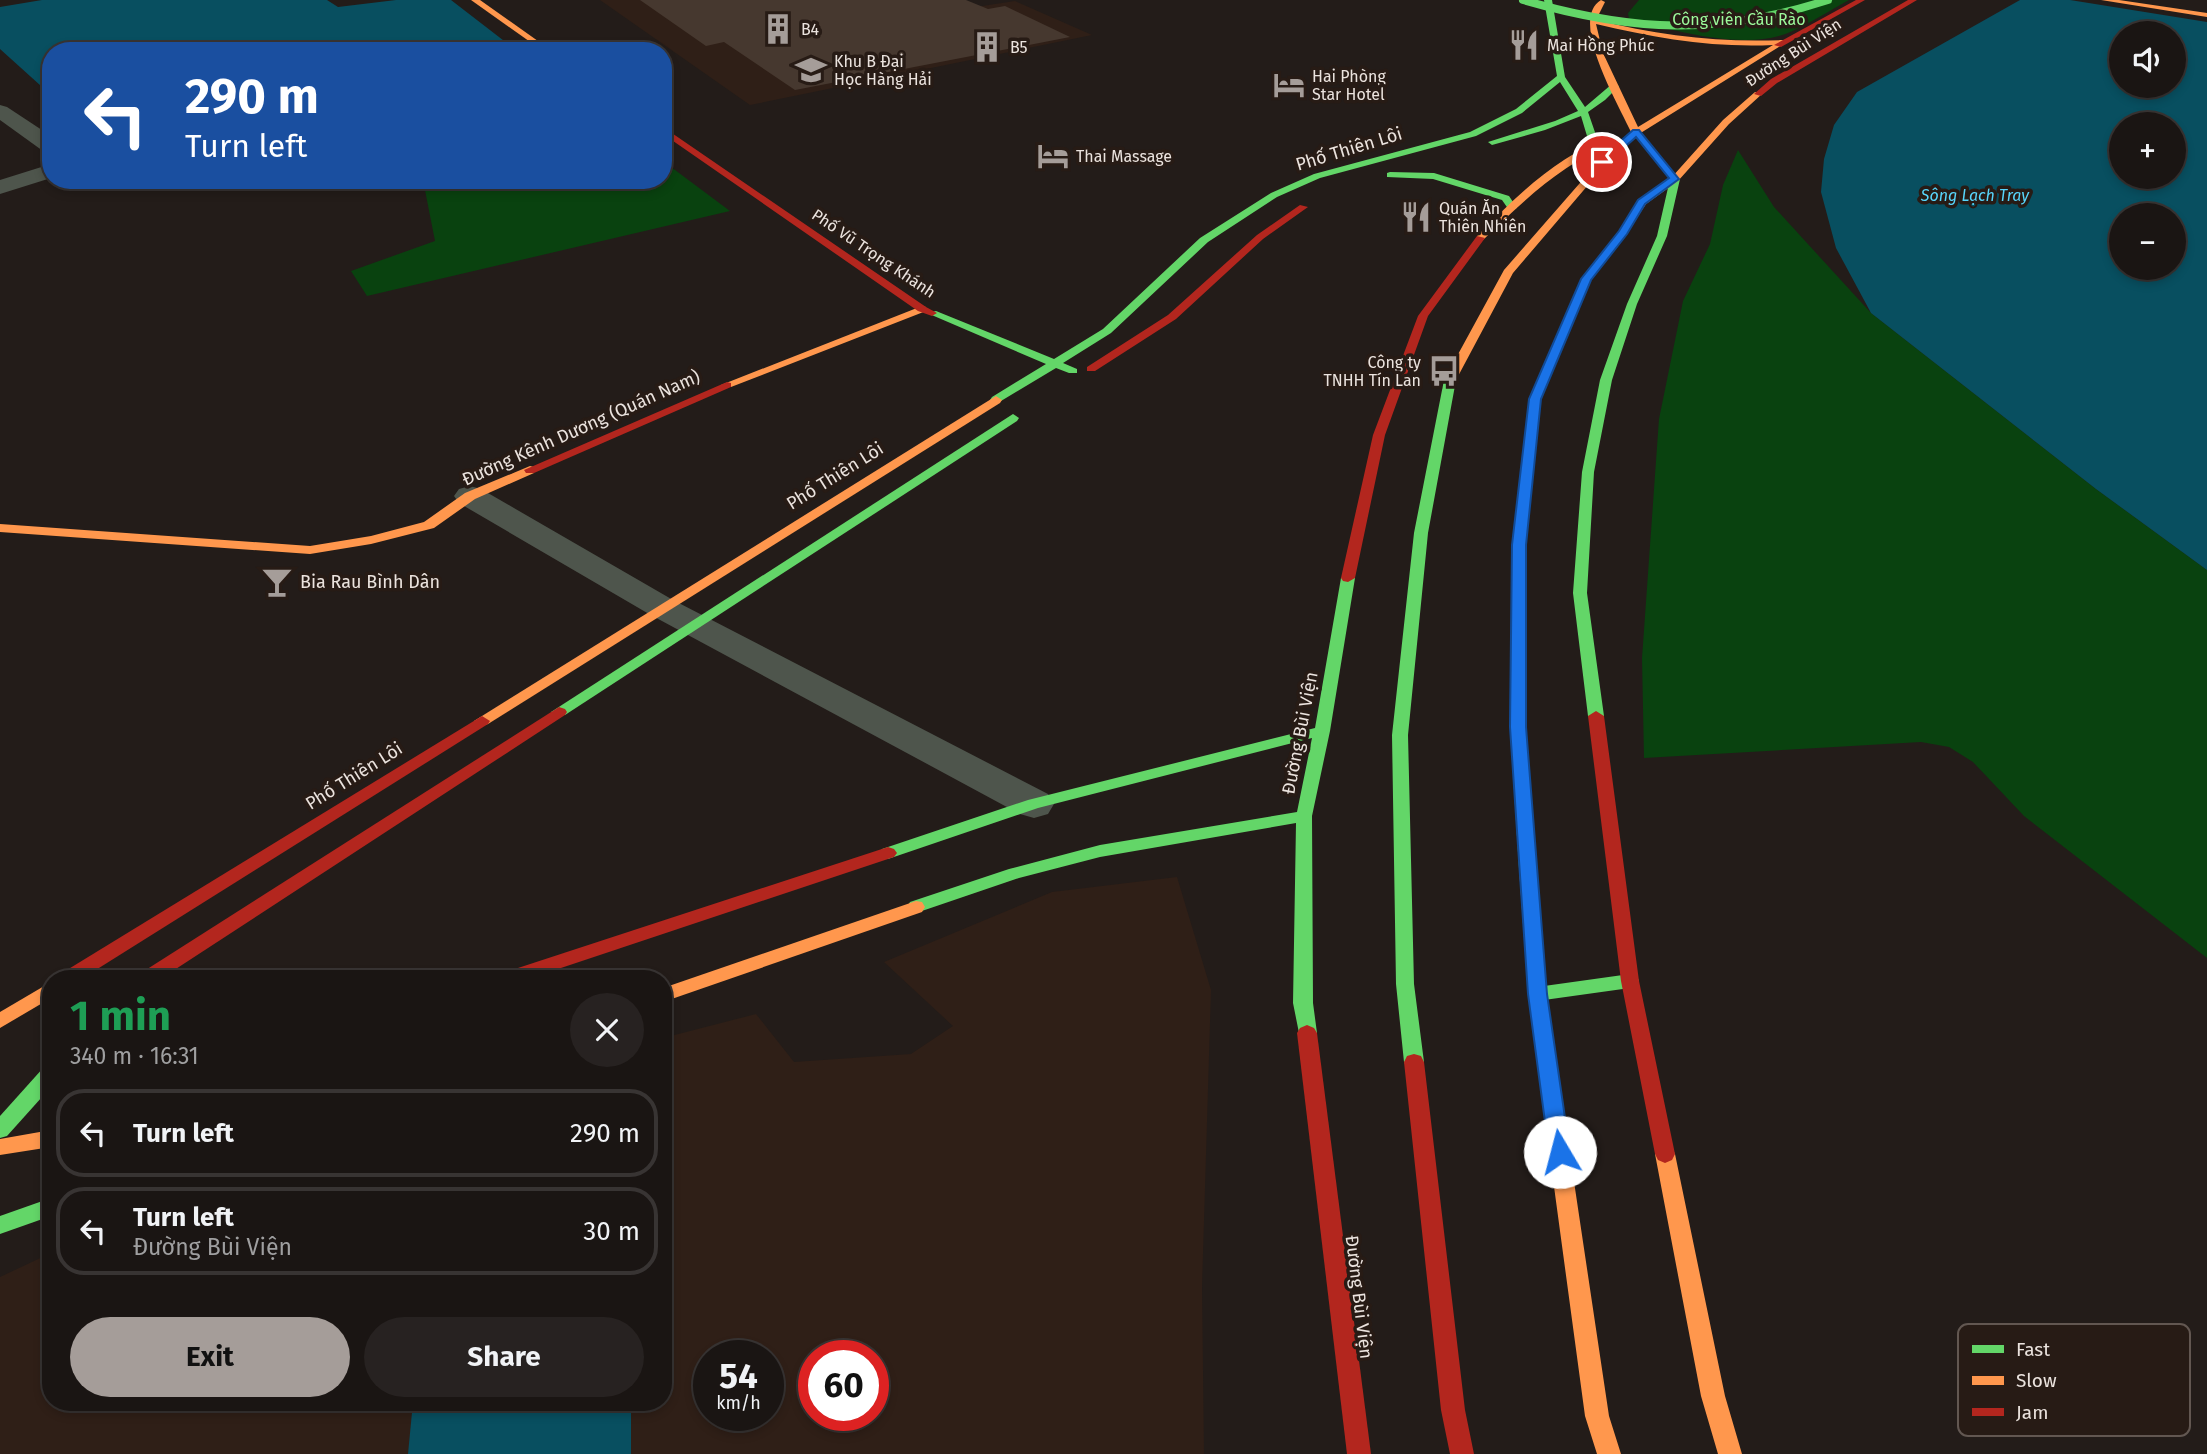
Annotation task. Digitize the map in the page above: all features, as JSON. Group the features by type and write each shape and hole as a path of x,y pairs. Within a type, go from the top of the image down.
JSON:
{"main road":[{"path":"475,0 535,42"},
{"path":"1523,0 1544,8 1606,21 1702,27 1784,18 1828,0"},
{"path":"1548,0 1561,77 1584,113 1602,162"},
{"path":"1602,0 1592,21 1599,53 1640,137"},
{"name":"Đường Bùi Viện","path":"1462,1454 1453,1410 1405,984 1400,735 1421,533 1447,387 1508,272 1602,162 1783,42 1861,0"},
{"name":"Đường Bùi Viện","path":"1609,1454 1597,1416 1537,994 1518,727 1519,545 1535,399 1586,279 1623,232 1642,202 1726,122 1774,81 1913,0"},
{"path":"2105,0 2207,15"},
{"path":"2179,0 2207,4"},
{"path":"1592,21 1641,34 1701,44 1757,45 1783,42"},
{"name":"Phố Thiên Lôi","path":"82,970 1114,325 1203,240 1274,195 1317,176 1474,134 1519,111 1561,77"},
{"name":"Phố Thiên Lôi","path":"1512,208 1506,198 1445,178 1384,176 1584,113 1605,100 1615,86"},
{"name":"Phố Vũ Trọng Khánh","path":"672,136 922,309 1054,362 1075,378 1138,341 1195,298 1246,247 1279,221 1320,199"},
{"name":"Đường Bùi Viện","path":"1359,1454 1303,1003 1304,816 1322,731 1345,593 1379,435 1423,316 1473,245 1556,170 1594,146 1640,137"},
{"name":"Đường Bùi Viện","path":"1671,174 1662,236 1632,304 1606,380 1588,472 1580,593 1630,981 1713,1396 1730,1454"},
{"name":"Đường Kênh Dương (Quán Nam)","path":"0,528 310,550 371,540 429,525 470,496 721,387 922,309"},
{"path":"160,970 1023,412"},
{"path":"534,970 1034,804 1322,731"},
{"path":"672,992 1015,873 1145,842 1304,816"},
{"path":"100,970 125,943"},
{"path":"1537,994 1630,981"},
{"path":"0,1021 42,995"},
{"path":"0,1140 42,1085"},
{"path":"0,1140 42,1138"},
{"path":"0,1225 42,1210"}],"street":[{"path":"0,111 42,140"},
{"path":"0,187 42,174"},
{"path":"470,496 661,607 1034,804"}],"shaded area":[{"name":"Khu B Đại Học Hàng Hải","path":"600,0 839,0 883,21 1015,1 1092,35 750,105 672,50 672,42 660,42"},
{"path":"1177,877 1211,990 1202,1287 1204,1454 0,1454 0,1277 42,1257 42,1411 672,1411 672,1036 756,1014 794,1062 911,1054 953,1026 884,962 1052,892"}],"green space":[{"name":"Công viên Cầu Rào","path":"1639,0 1849,0 1788,33 1750,40 1708,37 1629,19 1628,13"},
{"path":"1738,150 1774,207 1871,313 2096,489 2207,570 2207,958 2024,816 1973,762 1949,747 1921,742 1644,758 1642,658 1659,419 1683,301 1710,244 1723,185"},
{"path":"672,168 730,211 367,296 351,271 435,241 425,189 672,189"}],"water":[{"path":"42,0 327,0 338,7 396,0 451,0 505,42 42,42 42,87 0,49 0,7"},
{"name":"Sông Lạch Tray","path":"2020,0 2207,0 2207,570 2096,489 1871,313 1836,248 1821,192 1824,159 1834,125 1857,92"},
{"path":"412,1411 631,1411 631,1454 408,1454"}],"pier":[{"path":"2070,0 2207,0 2207,22"}],"building":[{"name":"Khu B Đại Học Hàng Hải","path":"640,0 966,0 988,9 1005,6 1070,37 795,90 724,42 706,46"}],"traffic: fast":[{"path":"1523,0 1599,19 1676,27 1752,21 1828,0"},
{"path":"1548,0 1561,77 1584,113 1594,146 1603,162"},
{"path":"996,400 1107,331 1204,240 1274,195 1317,176 1473,134 1519,111 1561,77"},
{"path":"1492,142 1574,117 1615,86"},
{"path":"1390,175 1434,176 1506,198 1512,208"},
{"path":"1596,716 1580,593 1588,472 1606,380 1632,304 1662,236 1675,179"},
{"path":"932,313 1073,371"},
{"path":"1414,1062 1405,984 1400,735 1421,533 1450,380"},
{"path":"559,712 1013,418"},
{"path":"1528,868 1518,727 1519,546 1533,420"},
{"path":"1307,1033 1303,1003 1304,816 1322,731 1348,578"},
{"path":"888,853 1034,804 1322,731"},
{"path":"916,907 1015,873 1100,851 1304,816"},
{"path":"1537,994 1630,981"},
{"path":"0,1130 42,1083"},
{"path":"0,1225 42,1210"}],"traffic: slow":[{"path":"475,0 535,42"},
{"path":"2105,0 2207,15"},
{"path":"1601,2 1592,21 1599,53 1636,132"},
{"path":"1592,21 1640,32 1710,42 1783,42"},
{"path":"1450,380 1508,272 1603,162 1636,132 1778,45"},
{"path":"1533,420 1535,399 1586,279 1623,232 1642,202 1675,179 1726,122 1758,94"},
{"path":"1480,238 1557,169 1611,140"},
{"path":"727,385 922,309"},
{"path":"482,721 996,400"},
{"path":"0,528 310,550 371,540 429,525 470,496 530,470"},
{"path":"1528,868 1537,994 1597,1416 1609,1454"},
{"path":"672,992 916,907"},
{"path":"0,1021 42,995"},
{"path":"1,1147 42,1140"},
{"path":"1665,1154 1713,1396 1730,1454"}],"traffic: jam":[{"path":"1778,45 1861,0"},
{"path":"1758,94 1774,81 1913,0"},
{"path":"672,136 922,309 932,313"},
{"path":"1091,369 1172,317 1260,237 1303,207"},
{"path":"1348,578 1379,435 1423,316 1480,238"},
{"path":"530,470 727,385"},
{"path":"160,970 559,712"},
{"path":"1596,716 1630,981 1665,1154"},
{"path":"82,970 482,721"},
{"path":"534,970 888,853"},
{"path":"1307,1033 1359,1454"},
{"path":"1414,1062 1453,1410 1462,1454"}],"place":[{"name":"B4","path":"778,29"},
{"name":"Mai Hồng Phúc","path":"1524,45"},
{"name":"B5","path":"987,47"},
{"name":"Khu B Đại Học Hàng Hải","path":"811,70"},
{"name":"Hai Phòng Star Hotel","path":"1289,85"},
{"name":"Thai Massage","path":"1053,156"},
{"name":"Quán Ăn Thiên Nhiên","path":"1416,217"},
{"name":"Công ty TNHH Tín Lan","path":"1444,371"},
{"name":"Bia Rau Bình Dân","path":"277,582"}],"route":[{"path":"1560,1152 1537,994 1518,727 1519,545 1535,399 1586,279 1623,232 1642,202 1675,179 1636,132 1602,162"}]}
